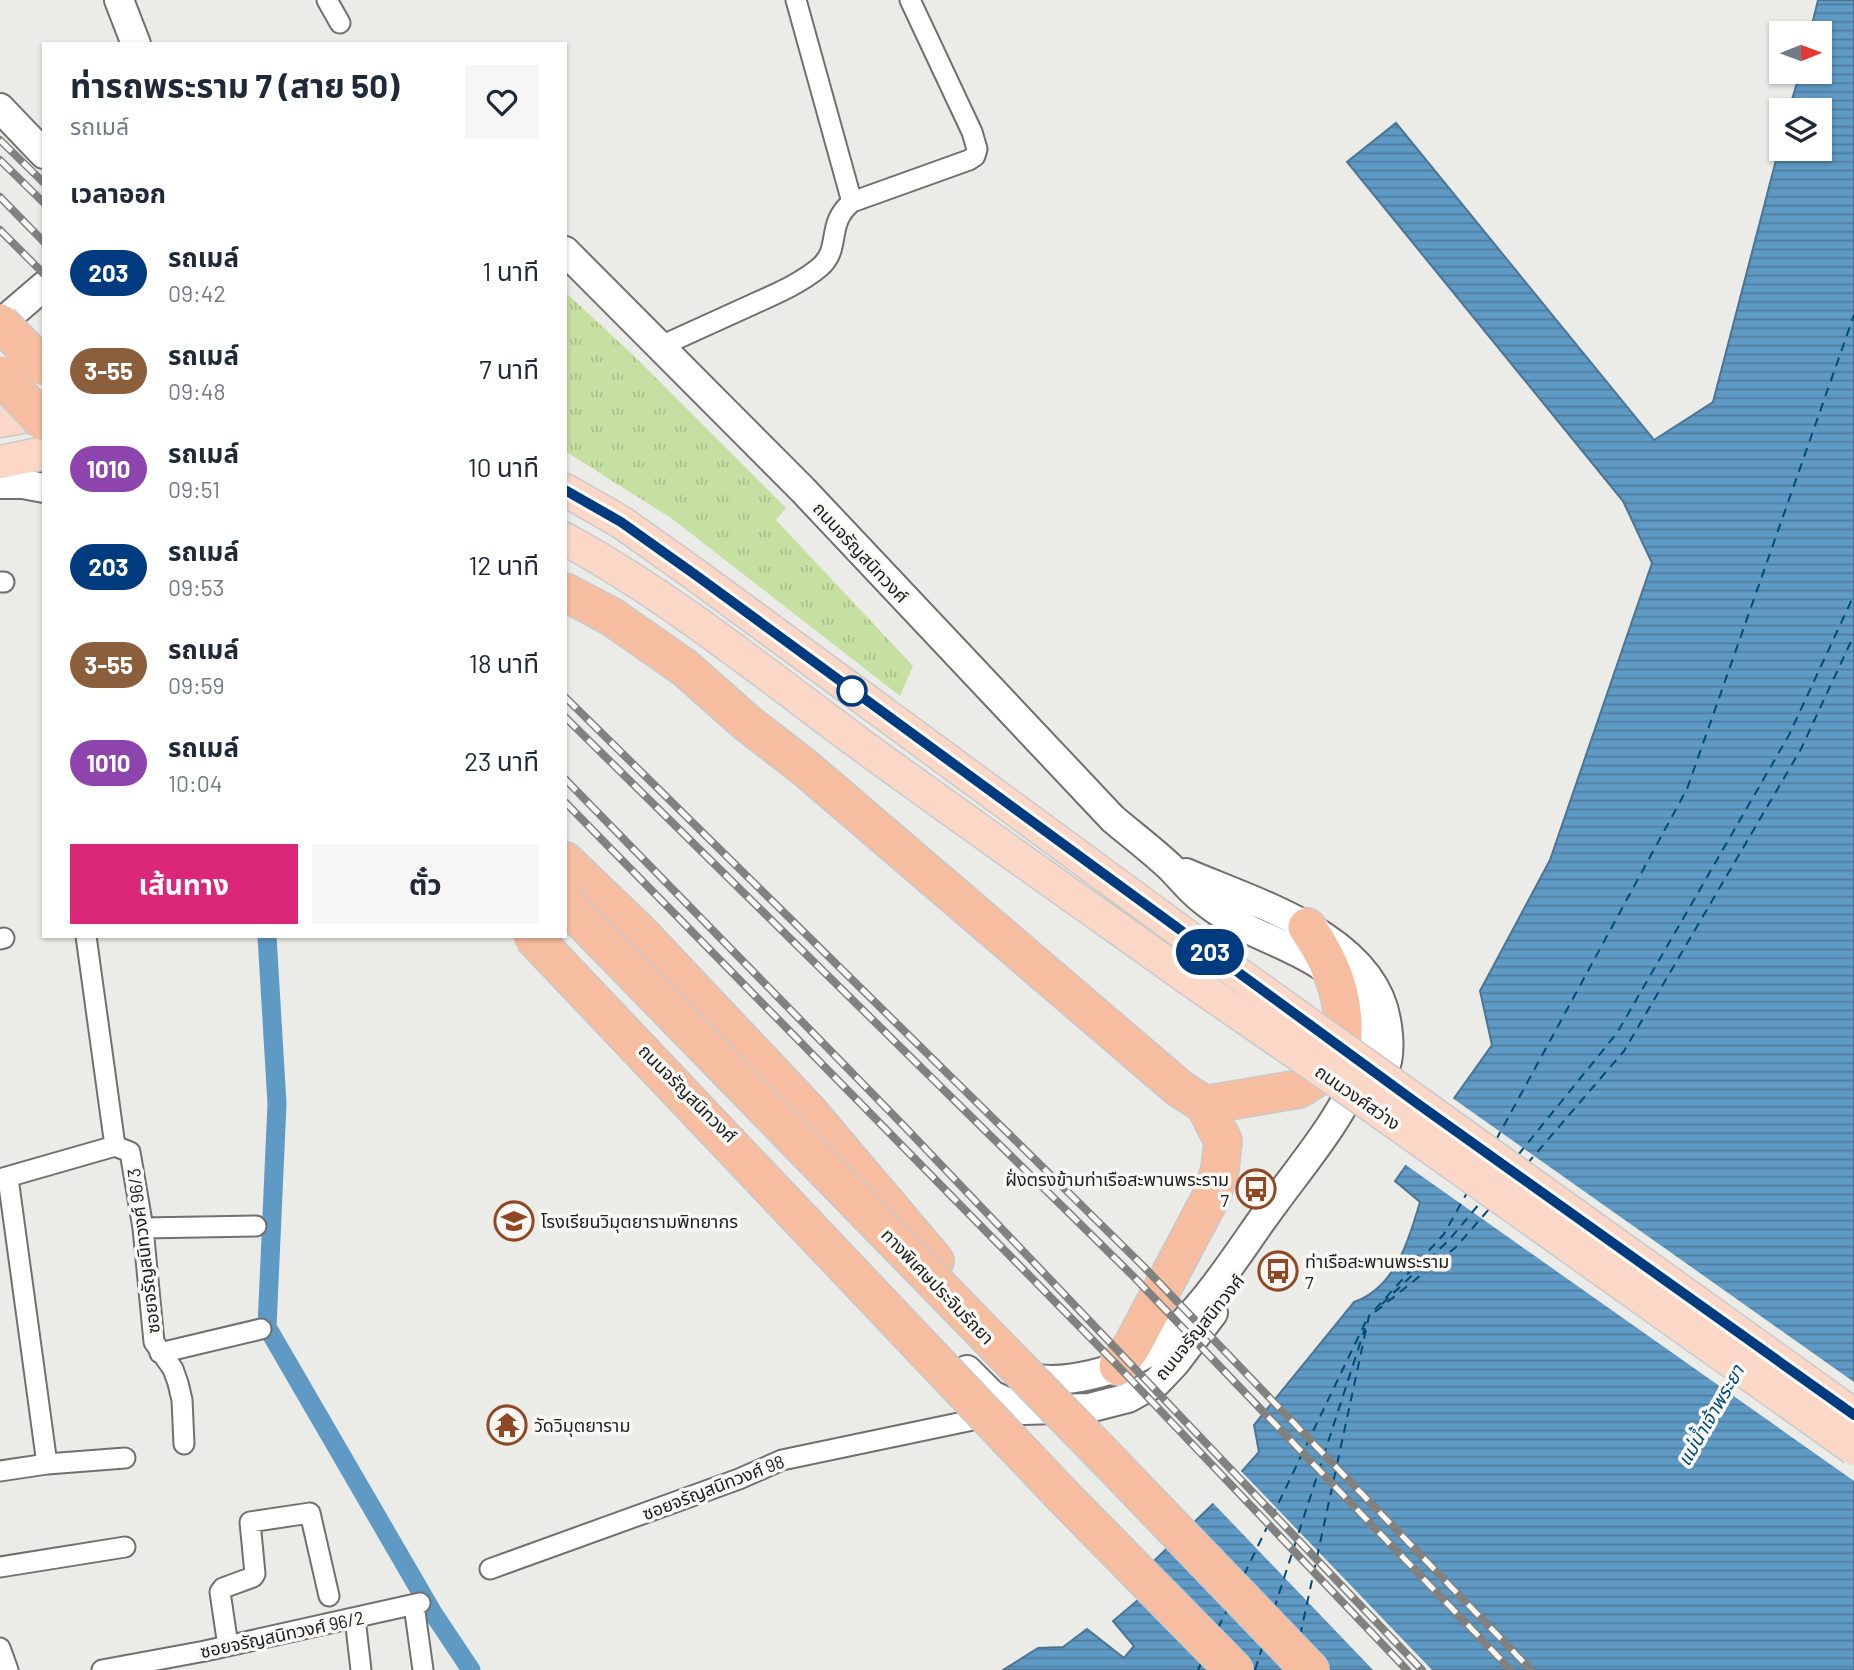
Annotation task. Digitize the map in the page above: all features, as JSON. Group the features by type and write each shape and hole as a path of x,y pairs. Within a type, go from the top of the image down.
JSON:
{"highway":[{"path":"14,307 42,364"},
{"path":"0,377 42,420"},
{"path":"567,593 612,617 685,668 1180,1089 1205,1105 1223,1141 1220,1168 1212,1195 1132,1346 1118,1366"},
{"path":"567,863 641,934 808,1111 951,1280 985,1334"},
{"name":"ทางพิเศษประจิมรัถยา","path":"567,905 1310,1670"},
{"path":"1205,1105 1299,1089 1339,1063 1344,1041 1344,1023 1336,977 1325,953 1307,927"},
{"path":"534,938 1062,1495 1234,1670"}],"main road":[{"path":"119,0 135,42"},
{"path":"0,107 42,152"},
{"name":"ถนนจรัญสนิทวงศ์","path":"567,896 598,927 704,1054 925,1293 974,1341 1008,1369 1033,1380 1086,1376 1118,1366 1157,1347 1186,1321 1231,1263 1340,1110 1360,1071 1363,1038 1360,1013 1350,993 1336,977 1293,948 1246,928 1202,900 1168,865 1113,819 803,491 661,346 571,260"},
{"path":"0,377 42,360"},
{"path":"0,421 42,413"},
{"path":"0,462 42,453"},
{"path":"0,484 42,488"},
{"name":"ถนนวงศ์สว่าง","path":"567,491 621,522 697,576 1418,1104 1854,1415"},
{"name":"ถนนวงศ์สว่าง","path":"567,541 617,568 685,613 862,745 1196,984 1854,1449"},
{"name":"ถนนจรัญสนิทวงศ์","path":"524,938 556,972 648,1051 775,1183 992,1395 1023,1410 1089,1408 1128,1398 1157,1382 1175,1363 1377,1087 1388,1064 1389,1034 1385,1012 1373,981 1354,958 1307,927 1168,865"}],"street":[{"path":"327,0 340,23"},
{"path":"796,0 852,202"},
{"path":"661,346 785,290 820,267 832,250 836,221 852,202 975,156 977,149 972,132 910,0"},
{"name":"ซอยจรัญสนิทวงศ์ 96/3","path":"86,938 115,1146 130,1153 143,1228 154,1342 173,1369 178,1383 184,1444"},
{"path":"47,1464 4,1179 115,1146"},
{"path":"143,1228 256,1226"},
{"path":"160,1353 261,1329"},
{"name":"ซอยจรัญสนิทวงศ์ 98","path":"490,1569 739,1479 782,1460 1023,1410"},
{"path":"0,1471 47,1464 125,1458"},
{"path":"228,1646 220,1592 223,1588 256,1574 250,1522 310,1513 329,1597"},
{"path":"0,1567 125,1546"},
{"name":"ซอยจรัญสนิทวงศ์ 96/2","path":"102,1670 190,1662 228,1646 417,1604 423,1670"},
{"path":"355,1618 361,1670"},
{"path":"0,1648 8,1670"}],"green space":[{"path":"567,294 633,355 786,508 776,520 913,666 900,696 671,518 567,452"}],"water":[{"name":"แม่น้ำเจ้าพระยา","path":"1818,0 1854,0 1854,1670 1003,1670 1038,1648 1063,1647 1087,1629 1124,1658 1134,1646 1113,1621 1138,1600 1132,1582 1214,1503 1259,1452 1254,1425 1354,1302 1380,1286 1398,1261 1420,1202 1395,1181 1492,1045 1480,991 1550,860 1652,563 1623,501 1347,162 1396,123 1654,440 1713,402 1776,161 1832,161 1832,98 1792,98 1797,84 1832,84 1832,21 1813,21"}],"pier":[{"path":"1451,1097 1854,1382 1854,1481 1403,1163"},
{"path":"1239,1469 1432,1670 1373,1670 1211,1501"}],"waterway":[{"path":"267,938 277,1104 267,1327 433,1613 471,1670"}],"ferry route":[{"path":"1496,1140 1687,789 1854,315"},
{"path":"1518,1155 1617,1033 1789,735 1854,595"},
{"path":"1527,1164 1624,1051 1801,749 1854,635"},
{"path":"1300,1636 1369,1316 1444,1234 1468,1191"},
{"path":"1382,1304 1449,1240 1480,1203"},
{"path":"1375,1312 1456,1247 1490,1208"},
{"path":"1244,1575 1366,1321"},
{"path":"1274,1609 1365,1328"},
{"path":"1218,1628 1228,1608"},
{"path":"1255,1670 1262,1648"},
{"path":"1198,1670 1202,1661"}],"railway":[{"path":"0,140 42,181"},
{"path":"0,160 42,201"},
{"path":"0,197 42,240"},
{"path":"0,230 42,272"},
{"path":"567,699 1143,1266 1531,1670"},
{"path":"567,719 1133,1276 1511,1670"},
{"path":"567,781 902,1124 1422,1670"},
{"path":"567,804 1118,1366 1407,1670"}],"bus line":[{"name":"203","path":"567,491 621,522 697,576 1418,1104 1854,1415"}],"place":[{"name":"ฝั่งตรงข้ามท่าเรือสะพานพระราม 7","path":"1256,1189"},
{"name":"โรงเรียนวิมุตยารามพิทยากร","path":"514,1221"},
{"name":"ท่าเรือสะพานพระราม 7","path":"1278,1271"},
{"name":"วัดวิมุตยาราม","path":"507,1425"}]}
